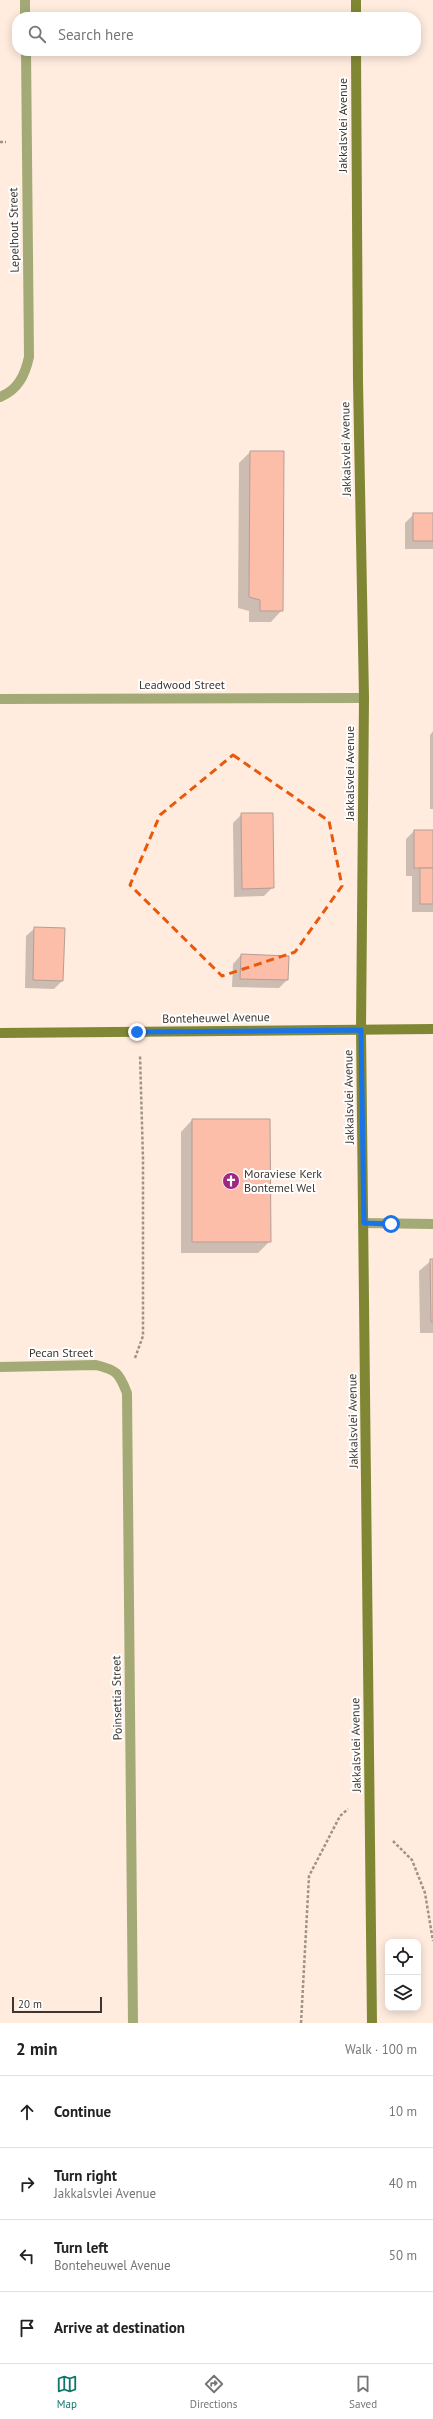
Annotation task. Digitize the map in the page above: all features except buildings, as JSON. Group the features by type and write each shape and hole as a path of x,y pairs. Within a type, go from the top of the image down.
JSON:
{"street":[{"path":"25,0 25,12"},
{"path":"356,0 356,12"},
{"name":"Lepelhout Street","path":"0,397 12,390 21,381 29,357 26,56"},
{"name":"Jakkalsvlei Avenue","path":"356,56 358,373 364,698 361,1030 372,2023"},
{"name":"Leadwood Street","path":"0,699 364,698"},
{"name":"Bonteheuwel Avenue","path":"0,1033 433,1029"},
{"path":"364,1223 433,1224"},
{"name":"Pecan Street","path":"0,1367 96,1365 109,1368 120,1375"},
{"name":"Poinsettia Street","path":"120,1375 127,1393 133,2023"}],"path":[{"path":"135,1358 143,1336 143,1159 140,1055"},
{"path":"301,2023 309,1876 340,1816 351,1805"},
{"path":"393,1841 412,1860 425,1893 433,1941"}],"highlighted area":[{"path":"233,755 329,821 342,886 295,952 222,976 130,885 160,815"}],"place":[{"name":"Moraviese Kerk Bontemel Wel","path":"231,1181"}],"route":[{"path":"137,1032 361,1030 364,1223 391,1224"}]}
